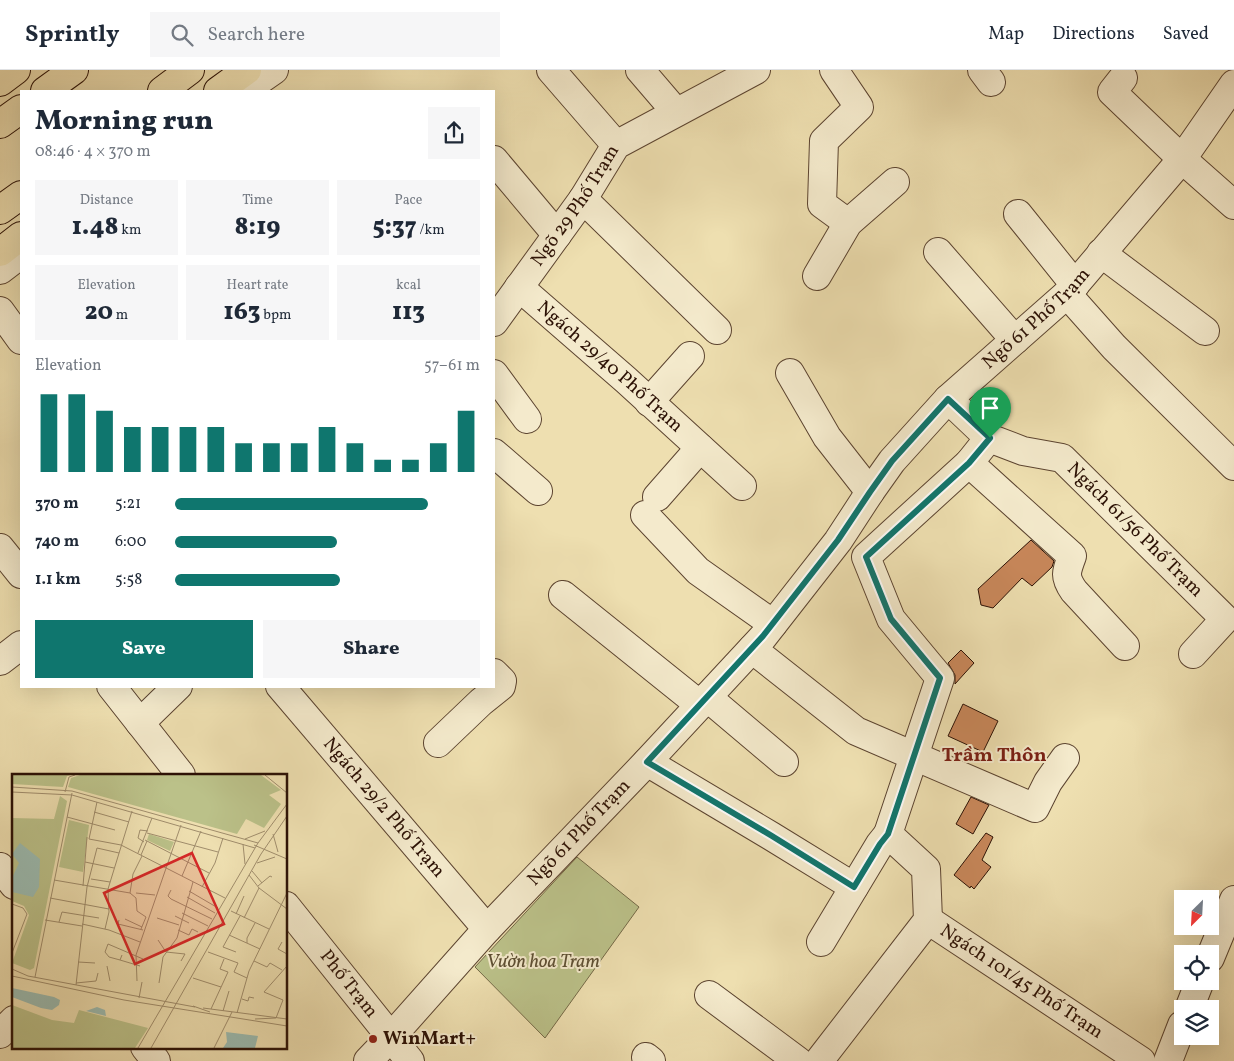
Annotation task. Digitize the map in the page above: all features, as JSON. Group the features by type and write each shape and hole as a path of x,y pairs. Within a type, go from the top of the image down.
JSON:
{"highway":[{"path":"0,82 16,70"},
{"path":"46,90 74,70"},
{"path":"163,90 190,70"},
{"path":"220,90 245,78"},
{"path":"0,124 20,109"},
{"path":"0,210 20,195"}],"street":[{"path":"245,78 274,70"},
{"path":"551,70 616,145"},
{"path":"640,70 676,112"},
{"name":"Ngõ 29 Phố Trạm","path":"495,321 583,199 616,145 756,70"},
{"path":"834,70 859,107 824,141 822,204 848,223"},
{"path":"1123,78 1112,92 1182,159 1234,205"},
{"name":"Ngõ 61 Phố Trạm","path":"368,1061 391,1038 487,929 752,649 838,540 892,461 948,399 1071,289 1182,159 1234,84"},
{"path":"495,161 557,234"},
{"path":"817,276 848,223 895,182"},
{"path":"583,199 717,330"},
{"path":"1018,214 1114,347 1234,466"},
{"path":"0,270 15,246"},
{"path":"938,252 1014,340"},
{"path":"1101,253 1205,331"},
{"name":"Ngách 29/40 Phố Trạm","path":"518,287 742,486"},
{"path":"0,311 20,339"},
{"path":"649,402 690,356"},
{"path":"790,373 827,437 870,492"},
{"path":"495,375 528,418"},
{"name":"Ngách 61/56 Phố Trạm","path":"948,399 990,438 1023,451 1062,458 1230,614 1193,654"},
{"path":"821,942 880,844 888,834 940,678 891,619 866,557 969,463 990,438"},
{"path":"700,448 651,506 698,571 773,624"},
{"path":"495,455 538,491"},
{"path":"969,463 1072,556 1066,571 1067,581 1125,646"},
{"path":"0,548 20,573"},
{"path":"563,595 784,762"},
{"path":"0,661 20,646"},
{"path":"752,649 856,731 1035,808 1048,782 1065,758"},
{"path":"438,743 481,702 502,686 502,681 495,674"},
{"path":"113,688 180,774"},
{"path":"140,723 176,688"},
{"name":"Ngách 29/2 Phố Trạm","path":"282,688 487,929"},
{"path":"647,762 854,887"},
{"path":"819,1061 928,920 926,869 888,834"},
{"path":"0,867 12,882"},
{"path":"1220,950 1234,900"},
{"name":"Phố Trạm","path":"288,909 410,1061"},
{"name":"Ngách 101/45 Phố Trạm","path":"928,920 1141,1061"},
{"path":"710,995 798,1061"},
{"path":"0,1034 12,1022"},
{"path":"1168,1061 1174,1045"},
{"path":"146,1048 156,1061"}],"green space":[{"name":"Vườn hoa Trạm","path":"577,857 639,907 545,1038 475,967"}],"building":[{"path":"1031,540 1054,561 1052,567 1032,586 1022,578 993,608 981,605 978,589"},
{"path":"961,650 974,663 955,684 955,675 948,663"},
{"path":"963,704 998,721 983,752 948,736"},
{"path":"971,797 989,805 973,834 956,824"},
{"path":"986,833 993,837 982,860 991,867 974,889 971,886 970,888 954,875"}],"place":[{"name":"WinMart+","path":"373,1039"}],"district":[{"name":"Trầm Thôn","path":"994,756"}],"route":[{"path":"948,399 990,438 969,463 866,557 891,619 940,678 888,834 854,887 647,762 763,636 838,540 892,461 948,399"}]}
